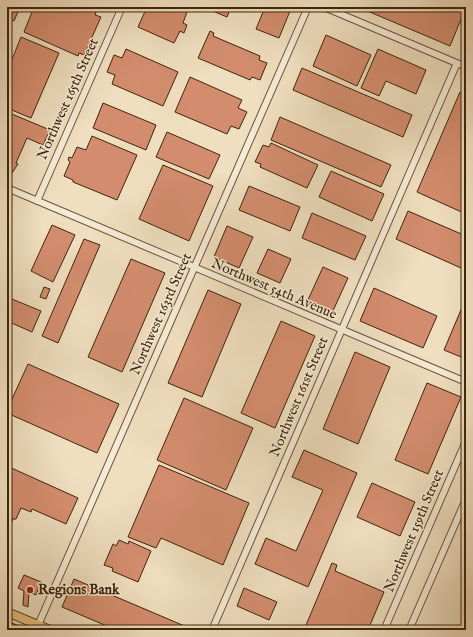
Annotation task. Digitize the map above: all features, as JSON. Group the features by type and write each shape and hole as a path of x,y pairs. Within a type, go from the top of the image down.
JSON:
{"main road":[{"path":"7,612 37,628 50,630"},
{"path":"7,626 17,630"}],"street":[{"name":"Northwest 165th Street","path":"37,201 122,7"},
{"name":"Northwest 163rd Street","path":"37,628 308,7"},
{"path":"324,7 466,67"},
{"name":"Northwest 161st Street","path":"212,630 457,63"},
{"name":"Northwest 54th Avenue","path":"7,188 466,382"},
{"name":"Northwest 159th Street","path":"384,630 466,442"},
{"path":"409,630 466,499"}],"building":[{"path":"7,7 20,7 14,21 7,18"},
{"path":"34,7 84,7 96,12 95,15 101,17 84,55 79,53 78,56 24,32"},
{"path":"147,7 184,7 183,10 187,12 183,23 187,25 184,33 180,31 174,43 138,27"},
{"path":"203,7 231,7 227,17"},
{"path":"265,7 280,7 290,11 279,38 256,29"},
{"path":"358,7 466,7 450,46"},
{"path":"7,25 12,27 7,38"},
{"path":"210,31 214,33 213,36 260,56 259,60 267,63 260,80 252,77 250,80 198,58"},
{"path":"326,35 371,55 357,86 313,66"},
{"path":"21,37 59,53 31,118 7,108 7,72"},
{"path":"126,49 178,72 163,106 112,84 115,75 107,72 114,55 122,58"},
{"path":"378,49 426,70 416,94 386,81 379,96 361,88"},
{"path":"302,68 412,115 403,137 293,90"},
{"path":"190,77 242,100 238,108 247,112 239,129 231,126 227,134 175,112"},
{"path":"460,92 466,95 466,214 417,192"},
{"path":"103,103 156,125 146,150 93,128"},
{"path":"7,112 50,130 43,145 27,138 16,163 18,164 12,173 7,171"},
{"path":"280,117 391,165 381,187 271,140"},
{"path":"167,132 220,155 209,179 156,157"},
{"path":"92,136 137,155 117,200 73,182 73,180 64,176 70,162 68,160 69,157 72,158 77,147 86,150"},
{"path":"271,143 318,165 307,188 260,167 261,164 255,162 263,145 269,147"},
{"path":"163,165 213,186 189,241 139,219"},
{"path":"331,171 384,194 372,221 319,197"},
{"path":"249,186 300,207 290,231 239,210"},
{"path":"408,211 466,236 466,262 464,262 461,268 396,239"},
{"path":"312,213 366,236 355,260 302,238"},
{"path":"52,225 75,235 53,282 31,271"},
{"path":"227,226 253,237 239,268 214,257"},
{"path":"84,239 100,245 58,343 42,336"},
{"path":"268,249 291,259 280,283 257,273"},
{"path":"131,259 165,273 122,372 88,357"},
{"path":"323,267 348,278 332,313 307,302"},
{"path":"44,287 50,289 46,299 40,297"},
{"path":"374,288 437,316 423,348 360,321"},
{"path":"208,290 241,304 202,397 168,383"},
{"path":"7,297 41,311 32,332 7,321"},
{"path":"466,298 466,359 444,350"},
{"path":"281,321 315,336 275,428 241,413"},
{"path":"355,352 390,367 358,444 323,429"},
{"path":"28,364 119,404 97,453 7,413"},
{"path":"427,383 461,397 428,474 395,460"},
{"path":"184,398 253,428 226,490 157,460"},
{"path":"304,450 357,473 308,587 255,564 266,538 296,551 323,490 292,477"},
{"path":"159,465 249,503 223,565 161,538 156,548 128,537"},
{"path":"7,466 78,498 66,524 32,509 31,512 21,508 16,519 13,519 7,534"},
{"path":"372,483 415,502 400,536 357,517"},
{"path":"119,540 128,544 129,541 151,551 138,582 112,571 113,568 104,565 113,544 116,546"},
{"path":"332,563 337,565 335,571 384,592 368,630 304,630"},
{"name":"Regions Bank","path":"24,575 41,582 36,595 29,592 28,607 23,605 24,591 18,588"},
{"path":"74,579 194,630 113,630 114,629 62,607"},
{"path":"244,588 277,602 269,620 237,606"}],"place":[{"name":"Regions Bank","path":"30,590"}]}
